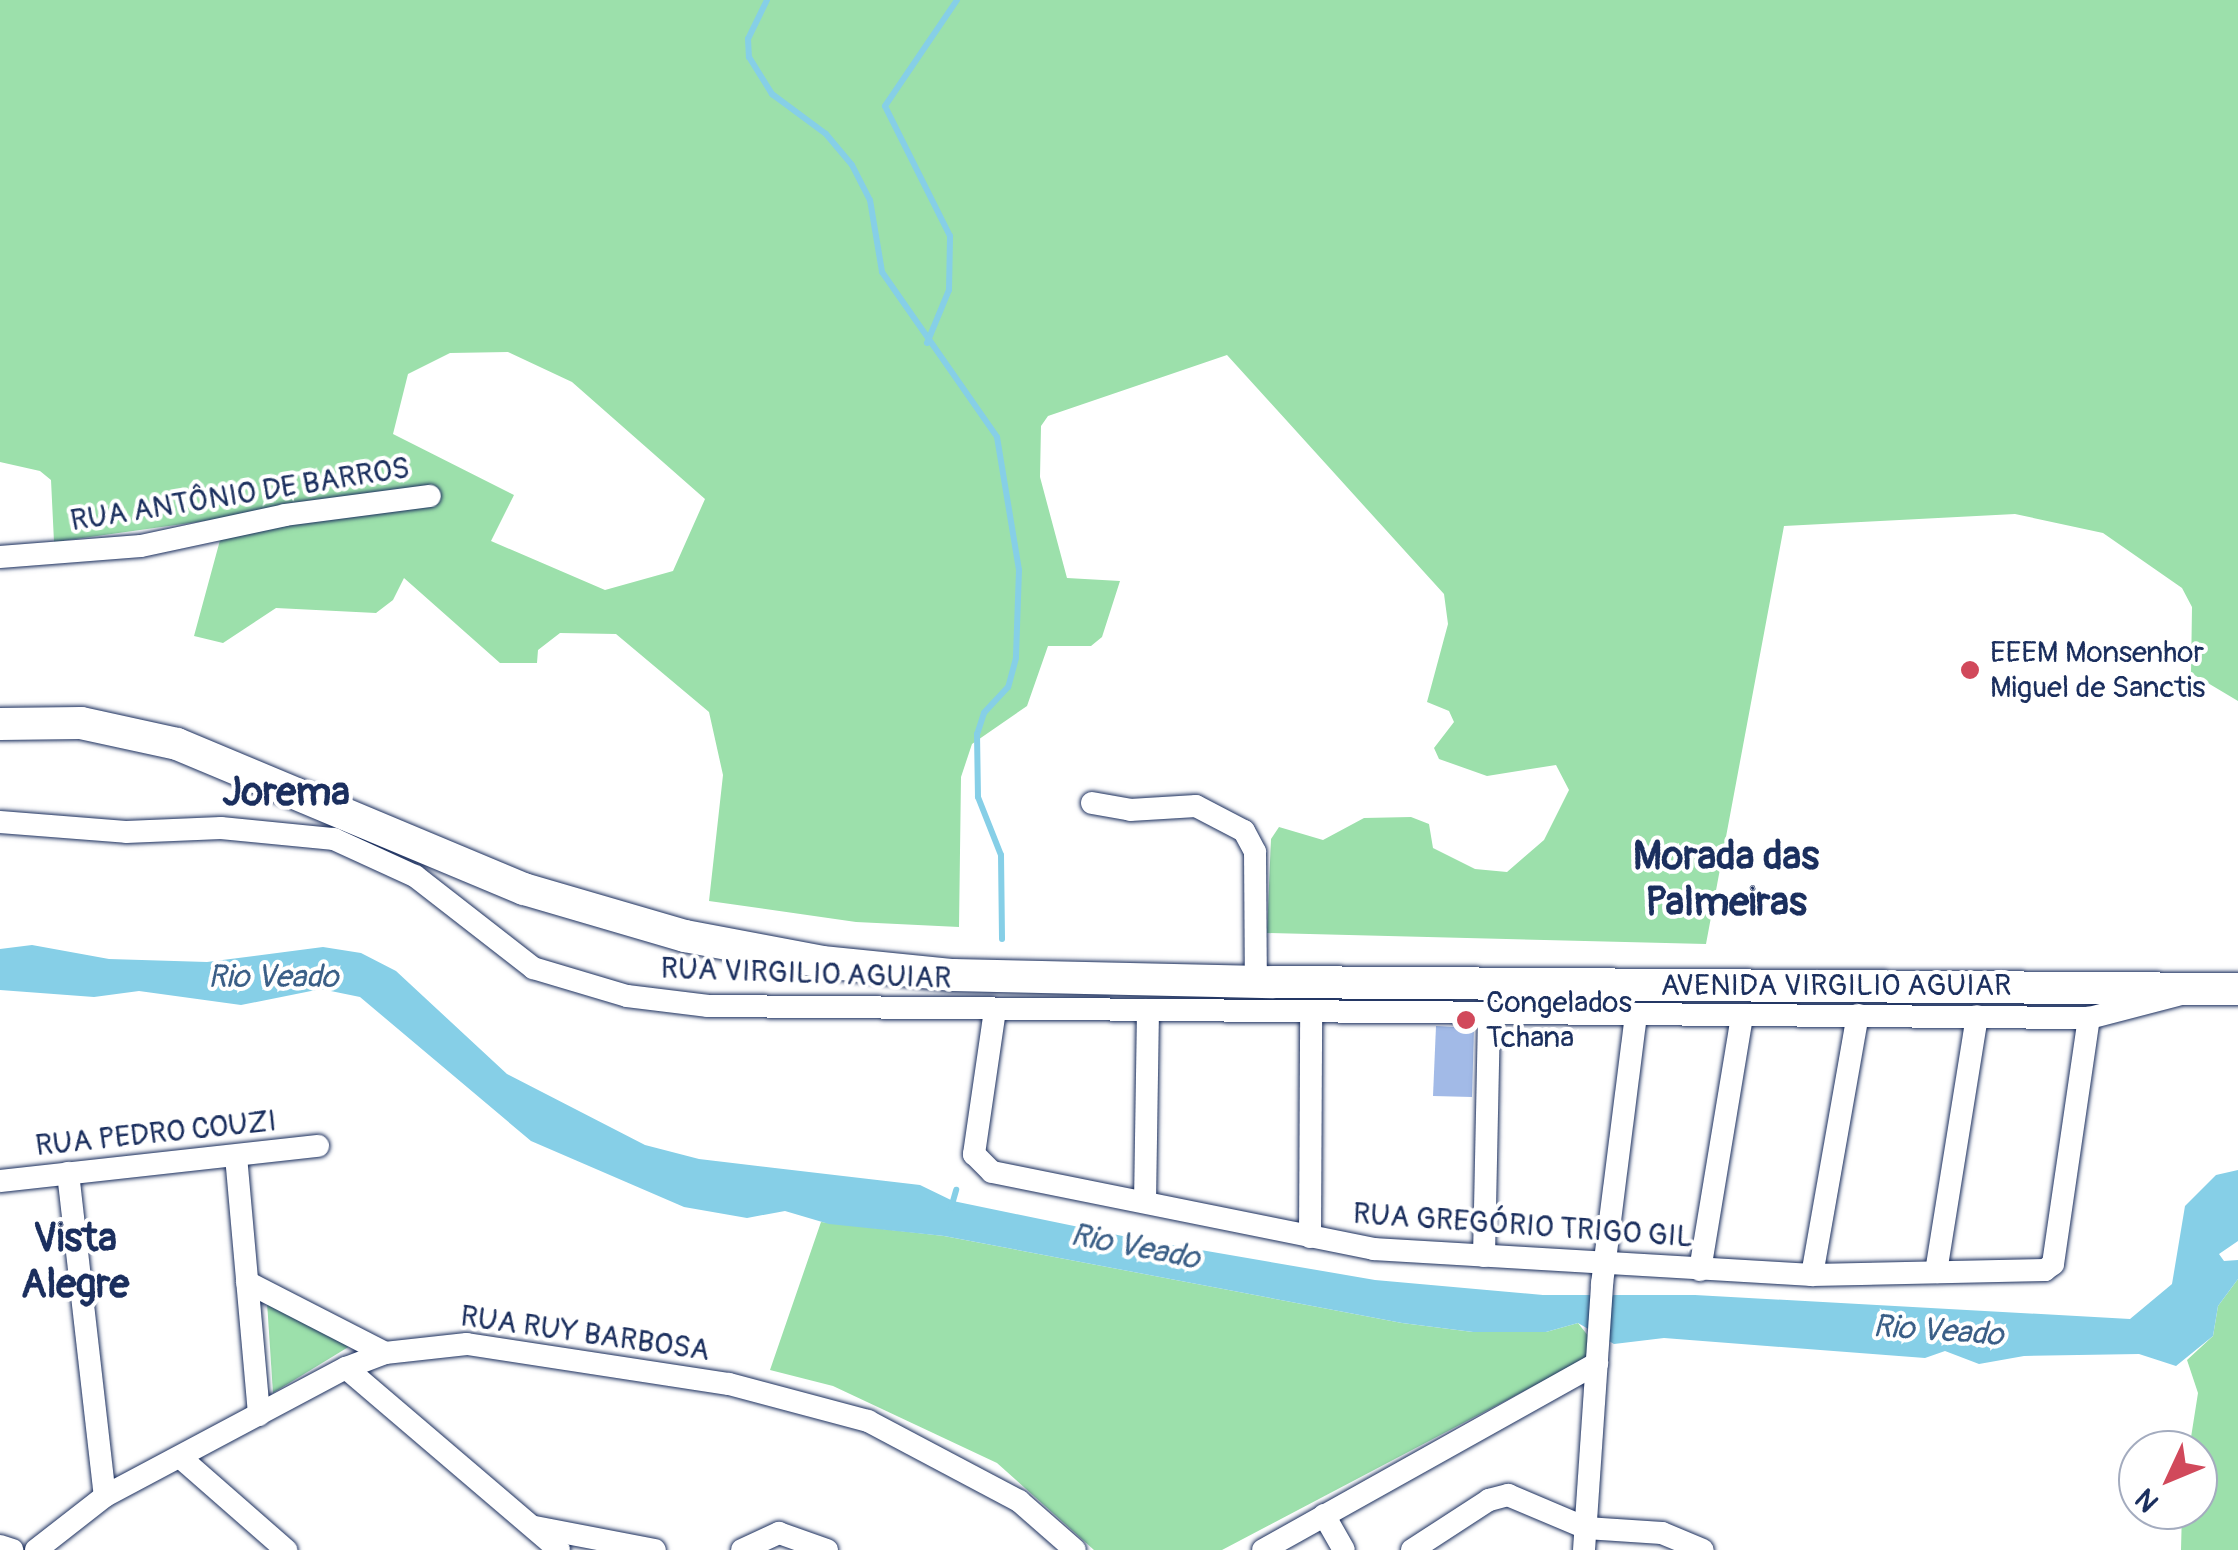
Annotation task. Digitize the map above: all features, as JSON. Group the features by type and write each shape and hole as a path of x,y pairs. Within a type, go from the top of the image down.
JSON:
{"highway":[{"path":"0,724 80,723 178,744 524,889 748,951 953,974 1256,981 2238,989"}],"street":[{"name":"RUA ANTÔNIO DE BARROS","path":"0,556 140,546 285,515 430,496"},
{"path":"1092,804 1130,810 1196,806 1244,831 1255,852 1256,981"},
{"name":"RUA VIRGILIO AGUIAR","path":"0,822 126,832 221,828 334,839 415,876 533,968 626,996 729,1007 995,1010"},
{"name":"AVENIDA VIRGILIO AGUIAR","path":"995,1010 2089,1018 2193,990"},
{"name":"RUA GREGÓRIO TRIGO GIL","path":"995,1010 974,1154 992,1172 1373,1249 1484,1256 1604,1273 1700,1270 1812,1275 2045,1270 2059,1256 2089,1018"},
{"path":"1145,1202 1148,1010"},
{"path":"1310,1237 1311,1014"},
{"path":"1484,1256 1490,1014"},
{"path":"1585,1539 1604,1273 1636,1014"},
{"path":"1700,1270 1742,1015"},
{"path":"1812,1275 1858,1015"},
{"path":"1936,1272 1977,1016"},
{"name":"RUA PEDRO COUZI","path":"0,1180 318,1146"},
{"path":"236,1156 259,1415"},
{"path":"68,1174 105,1496"},
{"path":"247,1282 384,1353"},
{"name":"RUA RUY BARBOSA","path":"36,1550 105,1496 346,1368 384,1353 438,1345 503,1347 814,1403 929,1450 1019,1501 1075,1550"},
{"path":"1263,1550 1597,1361"},
{"path":"346,1368 558,1550"},
{"path":"181,1458 286,1550"},
{"path":"1412,1550 1499,1496 1520,1496 1585,1539 1662,1532 1703,1550"},
{"path":"1324,1516 1344,1550"},
{"path":"532,1526 654,1550"},
{"path":"742,1550 778,1533 827,1550"},
{"path":"0,1546 12,1550"}],"green space":[{"path":"0,0 2238,0 2238,701 2191,673 2192,607 2182,588 2103,533 2015,514 1784,526 1706,944 1267,933 1271,839 1279,827 1323,840 1364,818 1411,817 1429,824 1433,848 1475,869 1507,872 1544,840 1569,790 1556,765 1487,776 1439,759 1434,748 1454,722 1449,711 1427,702 1448,624 1444,594 1227,355 1048,416 1041,426 1040,477 1067,578 1120,581 1102,637 1091,646 1048,646 1027,706 972,744 961,777 959,927 856,922 709,901 723,775 709,712 616,634 560,633 538,650 537,663 500,663 404,578 393,600 376,613 276,608 223,643 194,636 226,518 54,542 51,480 40,471 0,462","holes":["508,352 572,382 705,499 673,571 605,590 491,541 514,495 393,434 408,374 450,353"]},
{"path":"821,1222 944,1236 1402,1323 1473,1332 1546,1332 1578,1323 1600,1351 1222,1550 1094,1550 997,1463 833,1386 770,1370"},
{"path":"2238,1279 2238,1550 2181,1550 2182,1530 2218,1530 2218,1430 2192,1430 2198,1393 2187,1360 2213,1336 2218,1306"},
{"path":"267,1302 350,1346 273,1393"}],"water":[{"name":"Rio Veado","path":"32,945 109,959 207,962 323,947 361,953 396,971 507,1074 645,1145 699,1159 920,1185 953,1201 1137,1239 1375,1280 1543,1295 1695,1295 2130,1319 2172,1284 2185,1206 2216,1175 2238,1170 2238,1241 2219,1254 2224,1261 2238,1260 2238,1279 2218,1306 2213,1336 2176,1366 2139,1354 2024,1356 1979,1364 1945,1351 1925,1358 1664,1338 1614,1344 1578,1323 1546,1332 1473,1332 1402,1323 944,1236 829,1224 785,1211 747,1218 684,1207 531,1141 360,997 321,989 241,1005 139,991 94,997 0,990 0,949"}],"building":[{"path":"1436,1026 1474,1028 1472,1097 1433,1096"}],"waterway":[{"path":"767,0 748,39 749,57 772,94 826,134 852,165 870,200 882,272 997,437 1019,570 1016,658 1008,687 984,713 977,734 978,797 1001,855 1002,939"},
{"path":"927,343 949,290 950,236 885,106 957,0"},
{"path":"951,1208 956,1190"}],"place":[{"name":"EEEM Monsenhor Miguel de Sanctis","path":"1970,670"},
{"name":"Congelados Tchana","path":"1466,1020"}],"district":[{"name":"Jorema","path":"286,793"},
{"name":"Morada das Palmeiras","path":"1726,880"},
{"name":"Vista Alegre","path":"75,1262"}]}
